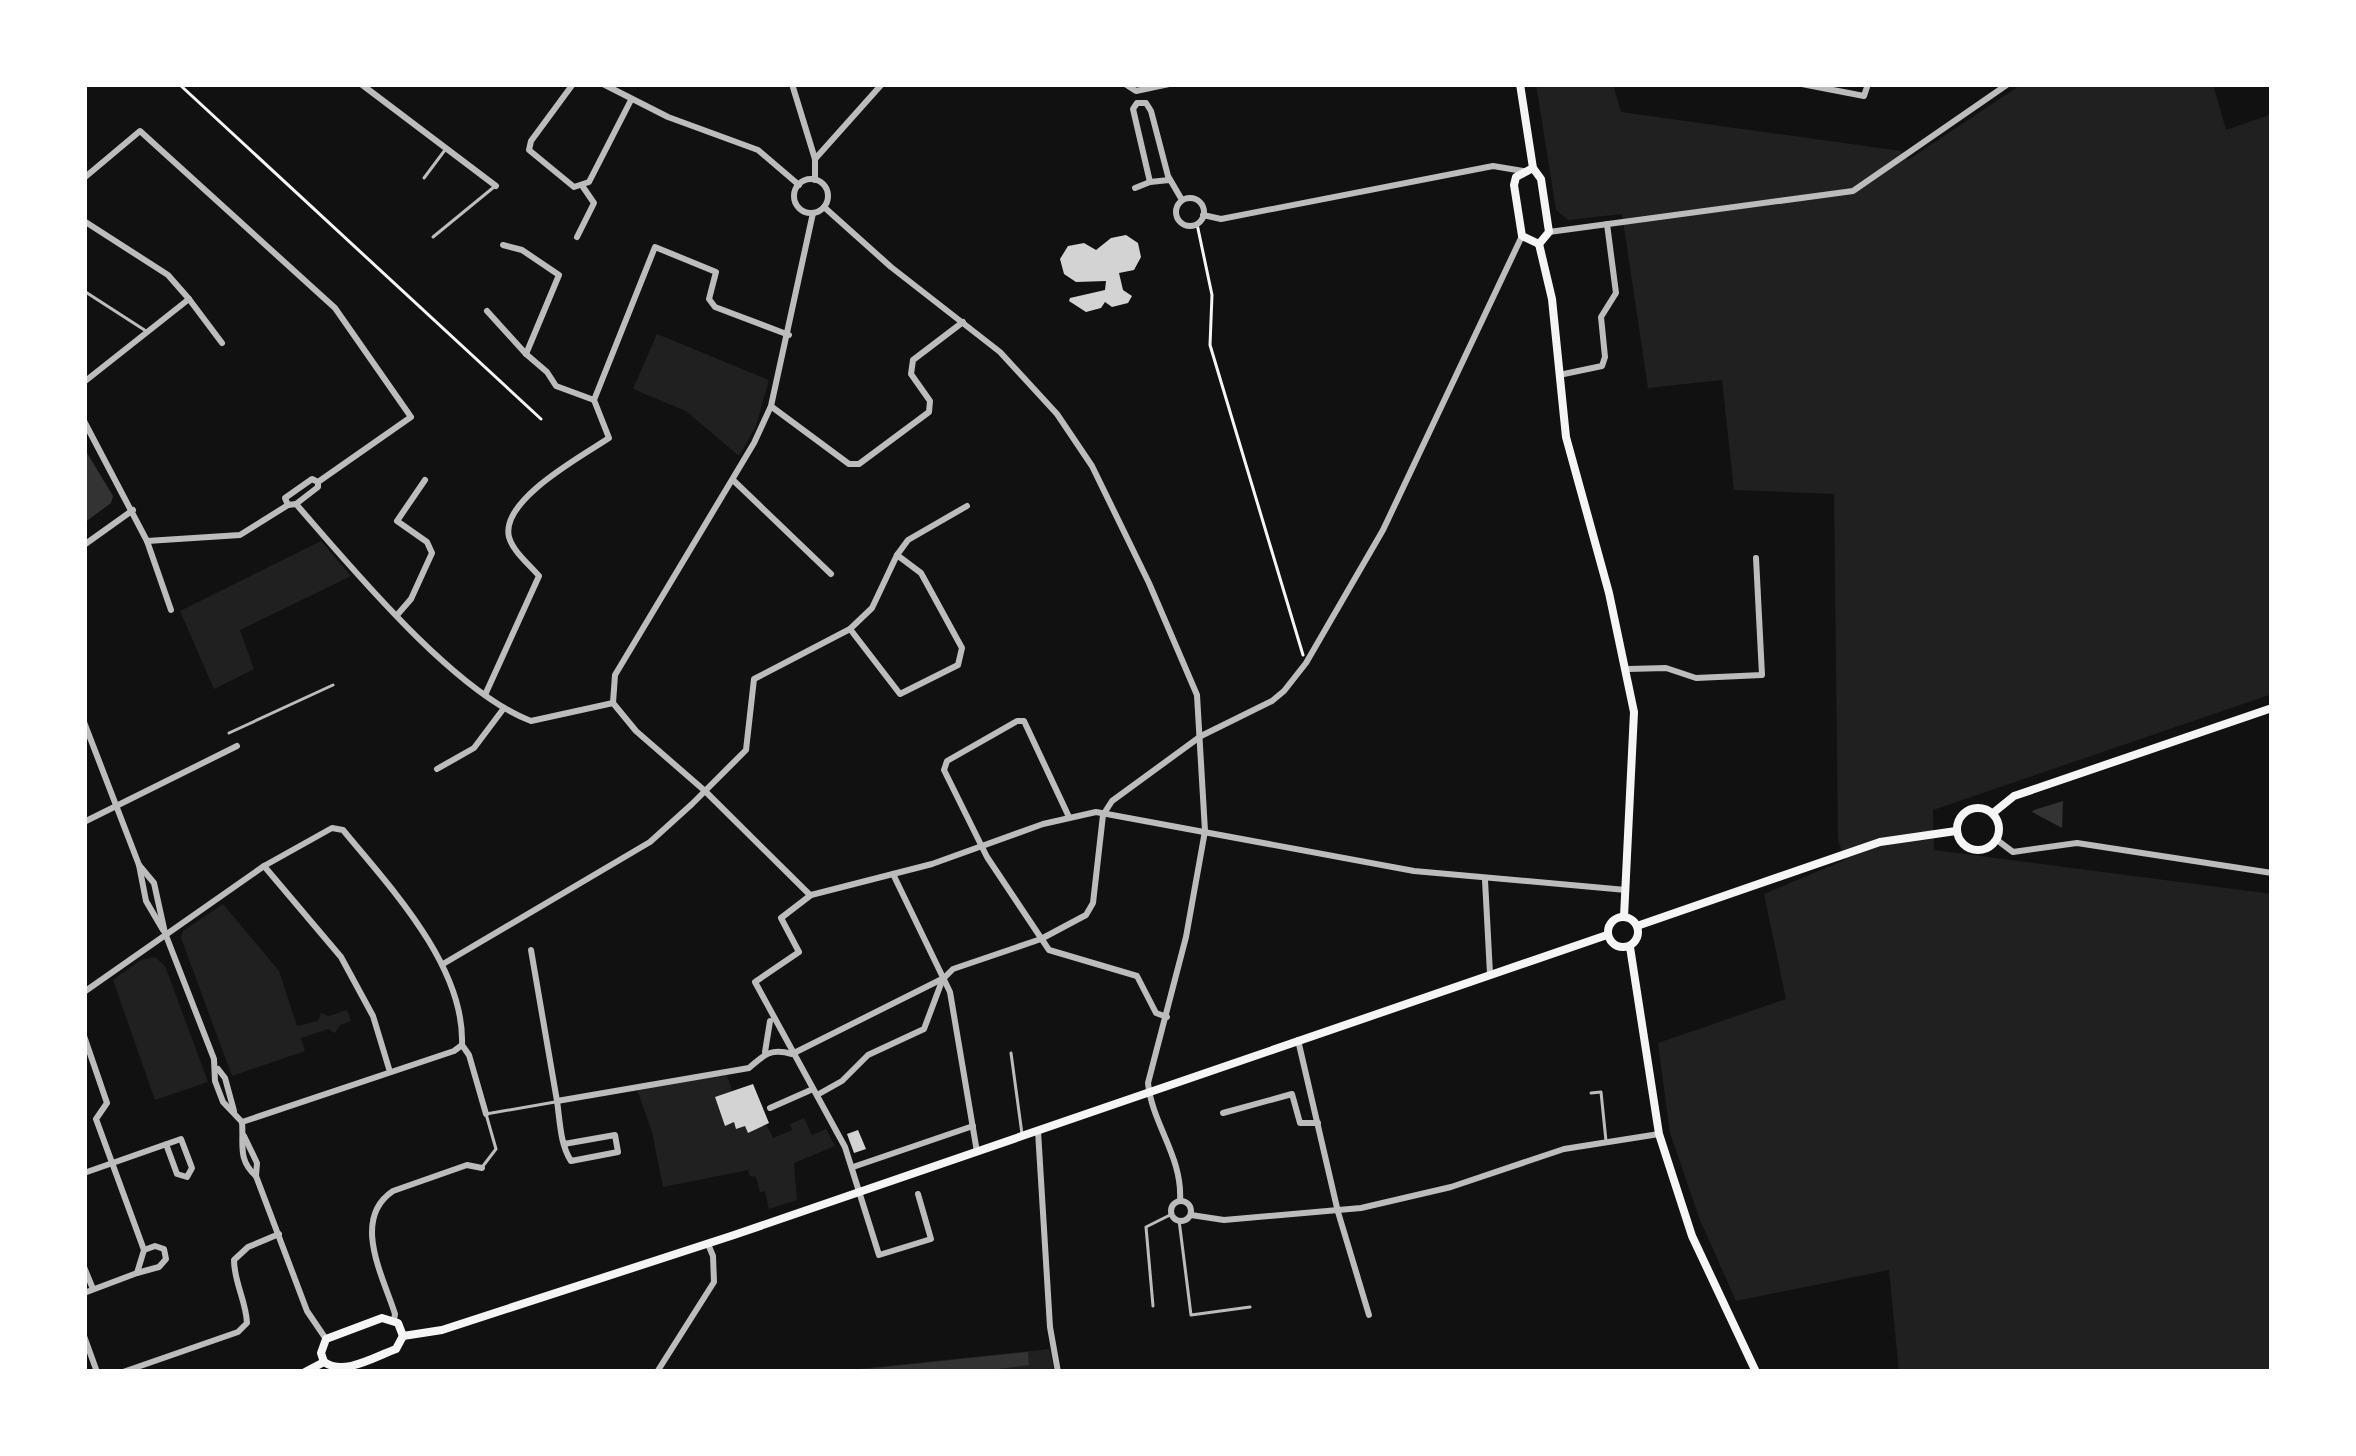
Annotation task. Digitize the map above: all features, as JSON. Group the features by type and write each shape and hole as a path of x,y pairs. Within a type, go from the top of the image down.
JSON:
{"main road":[{"path":"1520,84 1528,170 1541,179 1550,232 1539,244"},
{"path":"1528,170 1514,184 1522,236 1539,244 1544,255 1566,437 1628,669 1634,712 1624,917"},
{"path":"1993,813 2014,796 2272,708"},
{"path":"1971,808 1993,813 1999,824 1997,840 1985,850 1970,849 1956,831 1959,819 1971,808"},
{"path":"1637,926 1880,842 1956,831"},
{"path":"1624,917 1637,926"},
{"path":"1607,935 1612,921 1624,917"},
{"path":"1607,935 1617,947 1630,946 1637,938 1637,926"},
{"path":"403,1336 442,1330 708,1244 1607,935"},
{"path":"1630,946 1659,1134 1692,1236 1756,1372"},
{"path":"382,1318 394,1321 403,1336 396,1349 342,1370 328,1367 320,1353 326,1339 382,1318"},
{"path":"305,1372 324,1362"}],"street":[{"path":"362,84 496,186"},
{"path":"573,84 529,150 574,187 583,187"},
{"path":"603,84 631,100 758,150 799,184"},
{"path":"792,84 814,159 815,180 827,193 824,207 813,213"},
{"path":"814,159 882,84"},
{"path":"1125,84 1136,91 1169,84"},
{"path":"1802,84 1864,96 1868,84"},
{"path":"1550,232 1853,191 2008,84"},
{"path":"583,187 631,100"},
{"path":"1150,182 1132,110 1141,102 1151,111 1169,180 1182,200"},
{"path":"84,178 140,131 335,308 411,417 318,482 319,487 241,535 147,541"},
{"path":"1203,215 1221,219 1493,166 1528,170"},
{"path":"799,184 815,180"},
{"path":"1135,188 1169,180"},
{"path":"799,184 796,204 813,213"},
{"path":"577,237 594,203 583,187"},
{"path":"1182,200 1199,201 1203,215 1197,224 1189,226 1177,218 1182,200"},
{"path":"824,207 891,267 1000,352 1057,414 1091,466 1197,695 1205,830 1148,1092 1173,1154 1180,1201"},
{"path":"811,895 636,731 613,703 615,675 733,480 771,406 813,213"},
{"path":"84,221 168,274 222,343"},
{"path":"1558,375 1594,370 1605,357 1601,317 1616,293 1607,224"},
{"path":"765,1052 792,1054 944,978 953,969 1078,921 1093,903 1103,815 1112,801 1202,736 1272,701 1306,663 1384,530 1522,236"},
{"path":"503,245 521,250 559,275 526,354"},
{"path":"484,696 539,576 511,543 508,531 520,501 609,438 594,400 656,247 716,272 709,299 715,308 789,335"},
{"path":"84,382 189,299"},
{"path":"487,311 556,386 594,400"},
{"path":"771,406 849,464 859,464 929,412 930,401 911,374 914,360 962,322"},
{"path":"84,421 133,510 171,610"},
{"path":"398,614 412,599 432,553 427,542 397,521 425,480"},
{"path":"733,480 831,574"},
{"path":"292,505 484,696 531,722 613,703"},
{"path":"443,964 650,842 746,750 754,679 850,629 872,608 908,540 967,506"},
{"path":"84,545 133,510"},
{"path":"850,629 900,694 958,665 962,648 921,573 897,555"},
{"path":"1628,669 1666,668 1696,678 1762,675 1756,559"},
{"path":"436,769 474,748 504,708"},
{"path":"1069,817 1024,721 952,758 944,770 981,846 1041,939 1058,956 1137,976 1156,1013 1167,1017"},
{"path":"84,722 140,865 154,884 165,933 215,1066 236,1105 234,1111 257,1163 256,1177 310,1316 326,1339"},
{"path":"84,821 237,746"},
{"path":"918,1194 932,1239 879,1255 853,1167 755,982 799,952 782,917 811,895 1096,812 1414,871 1626,890"},
{"path":"84,992 264,866 332,828 343,830 407,908 443,964 462,1045 486,1114"},
{"path":"1997,840 2013,852 2077,843 2272,873"},
{"path":"264,866 341,957 373,1016 390,1072"},
{"path":"892,874 944,978 956,1019 977,1152"},
{"path":"1485,880 1490,974"},
{"path":"531,950 564,1144 571,1161 618,1152 615,1136 564,1144"},
{"path":"770,1108 842,1081 868,1055 924,1029 944,978"},
{"path":"557,1101 749,1068 765,1052 771,1017"},
{"path":"84,1036 107,1103 96,1119 144,1250 137,1273"},
{"path":"1298,1040 1369,1315"},
{"path":"242,1122 462,1045"},
{"path":"1223,1113 1292,1094 1300,1124 1318,1123"},
{"path":"853,1167 973,1126"},
{"path":"1038,1130 1048,1304 1058,1372"},
{"path":"1190,1215 1190,1204 1173,1205 1176,1217 1224,1220 1339,1212 1451,1187 1564,1149 1659,1134"},
{"path":"84,1173 113,1164 166,1144 181,1139 192,1168 188,1177 177,1174 166,1144"},
{"path":"394,1321 373,1246 371,1218 393,1191 467,1166 482,1168"},
{"path":"123,1372 238,1332 247,1323 247,1308 234,1274 234,1260 248,1247 279,1234"},
{"path":"657,1372 714,1282 708,1244"},
{"path":"84,1293 159,1267 166,1259 164,1250 155,1246 144,1250"},
{"path":"84,1267 93,1289"},
{"path":"84,1336 98,1372"}],"lane":[{"path":"424,178 446,148"},
{"path":"433,237 496,186"},
{"path":"84,291 146,331"},
{"path":"229,733 333,685"},
{"path":"1011,1052 1022,1136"},
{"path":"1591,1094 1601,1092 1606,1143"},
{"path":"482,1168 496,1149 486,1114 557,1101"},
{"path":"1154,1306 1145,1227 1176,1217 1192,1315 1250,1307"}],"path":[{"path":"179,84 541,419"},
{"path":"1197,224 1212,295 1210,345 1306,663"}],"shaded area":[{"path":"1536,84 1613,84 1621,112 1901,151 1908,160 2022,84 2213,84 2226,130 2272,114 2272,694 1933,810 1934,850 2272,894 2272,1372 1899,1372 1889,1270 1736,1301 1700,1220 1670,1133 1658,1043 1786,999 1764,894 1845,860 1838,840 1834,494 1734,490 1722,380 1648,388 1622,214 1568,220 1556,210"},
{"path":"657,334 769,380 756,426 739,456 686,411 633,389"},
{"path":"84,448 113,496 111,503 84,523"},
{"path":"321,541 351,576 240,630 254,669 214,689 180,611"},
{"path":"2063,801 2062,828 2032,812 2034,810"},
{"path":"223,904 279,971 297,1026 318,1021 321,1013 329,1016 347,1010 351,1021 335,1033 328,1029 301,1038 305,1051 232,1076 181,938 183,931"},
{"path":"155,957 165,966 208,1082 155,1100 113,980 141,960"},
{"path":"727,1075 732,1091 715,1098 725,1125 734,1122 737,1128 745,1126 748,1133 766,1124 773,1138 804,1118 812,1135 826,1129 835,1146 794,1163 797,1200 769,1209 765,1191 760,1192 756,1177 748,1170 663,1187 652,1132 636,1087"},
{"path":"1050,1349 1054,1372 838,1371"},
{"path":"1028,1352 1029,1365 973,1372 838,1372"}],"building":[{"path":"1126,235 1138,243 1141,257 1134,270 1119,273 1123,290 1132,296 1128,303 1112,307 1105,302 1086,312 1069,301 1105,290 1106,281 1076,282 1064,274 1060,259 1068,246 1084,243 1096,250 1111,238"},
{"path":"753,1084 769,1123 748,1133 745,1126 736,1129 734,1122 725,1126 715,1097"},
{"path":"858,1130 866,1149 854,1153 847,1134"}]}
